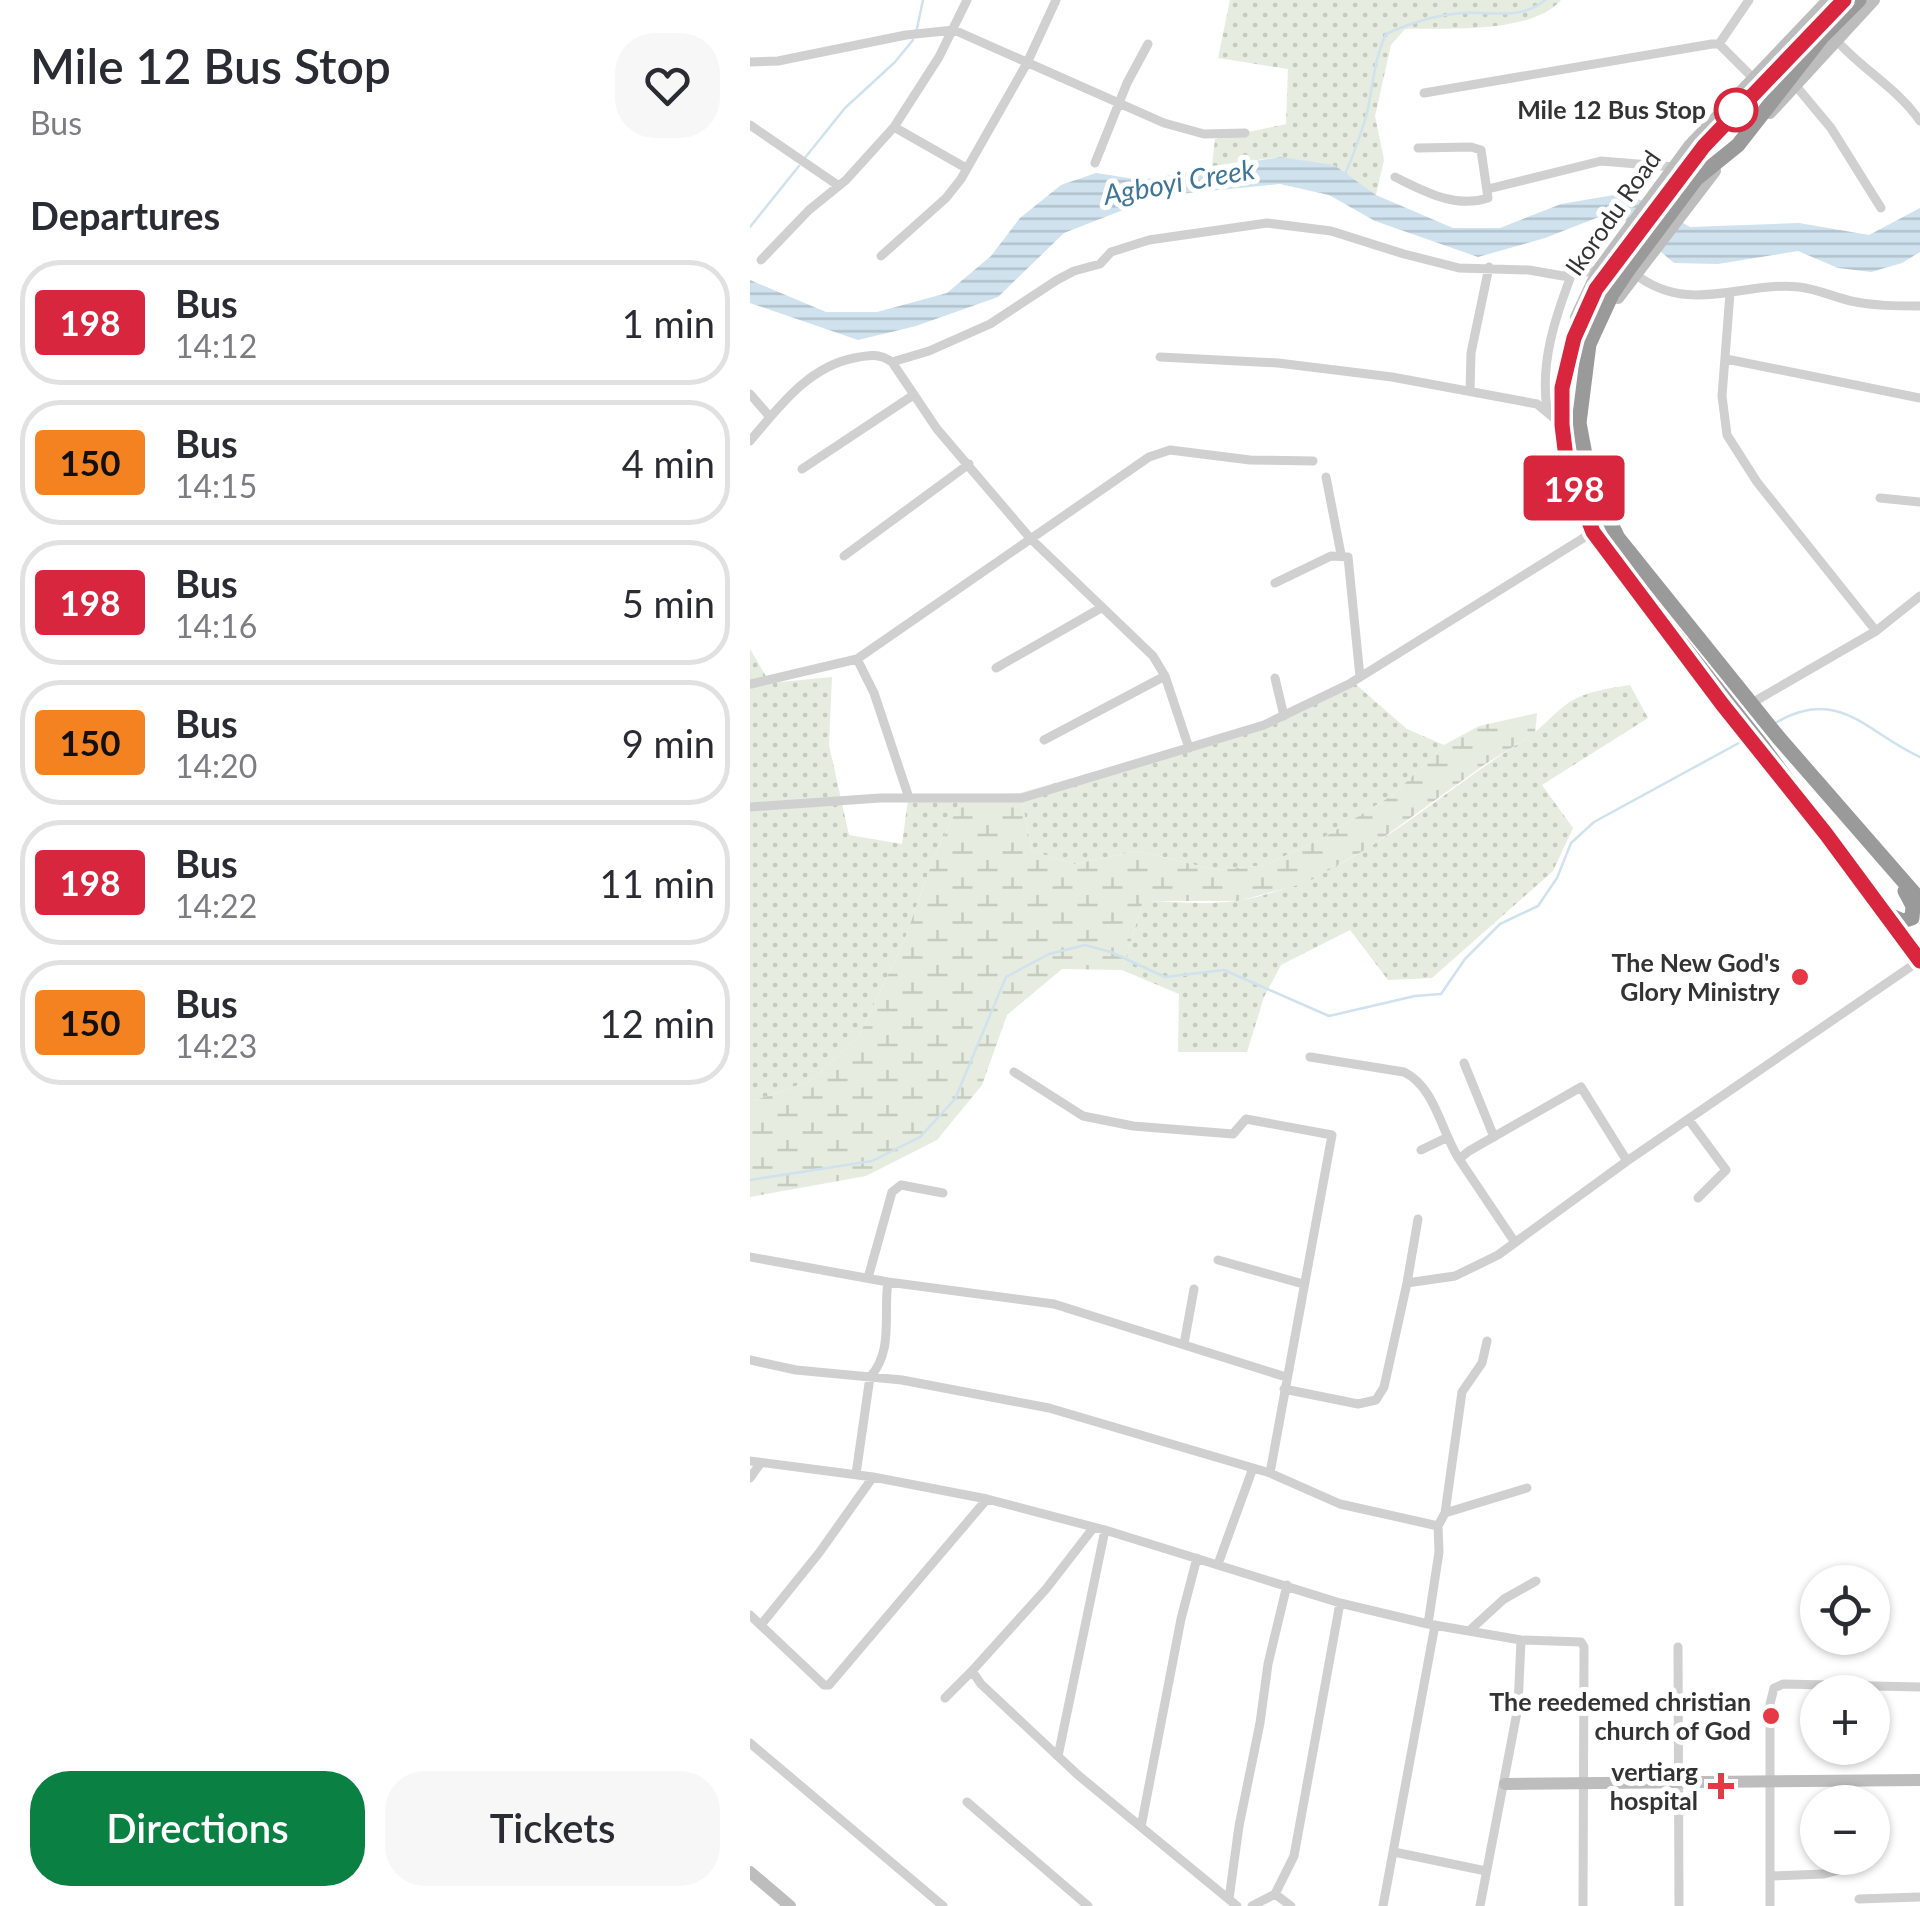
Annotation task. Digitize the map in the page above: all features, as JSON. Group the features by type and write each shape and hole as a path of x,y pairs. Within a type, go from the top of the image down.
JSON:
{"highway":[{"name":"Ikorodu Road","path":"1844,0 1735,112 1585,310 1562,388 1562,425 1567,466 1593,532 1632,585 1753,714 1771,742 1878,848 1920,900"},
{"name":"Ikorodu Road","path":"1671,199 1738,145 1822,37 1859,0"},
{"path":"1735,112 1752,78"},
{"name":"Ikorodu Road","path":"1635,247 1598,322 1584,368 1580,423 1590,481 1618,538 1753,714 1826,834 1920,961"},
{"path":"1878,848 1906,893 1914,914 1903,921 1884,911"}],"street":[{"path":"761,260 894,127 954,30 967,0"},
{"path":"881,256 946,198 1027,63 1056,0"},
{"path":"1424,93 1719,44 1749,0"},
{"name":"Ikorodu Road","path":"1671,199 1674,168 1712,118 1828,0"},
{"name":"Ikorodu Road","path":"1738,145 1874,0"},
{"path":"750,62 806,57 913,34 954,30 1120,105 1193,132 1245,133"},
{"path":"1836,40 1866,70 1894,90 1920,121"},
{"path":"1095,163 1148,44"},
{"path":"1719,44 1752,78"},
{"path":"1796,86 1831,128 1881,208"},
{"path":"750,125 839,186"},
{"path":"894,127 966,168"},
{"path":"1395,177 1451,201 1486,199 1488,189 1478,148 1418,148"},
{"path":"1488,189 1601,161 1674,168"},
{"path":"892,362 990,324 1074,271 1094,268 1111,252 1150,240 1267,223 1331,231 1448,265 1571,276 1598,270"},
{"name":"Ikorodu Road","path":"1562,388 1570,337 1598,270 1635,247"},
{"name":"Ikorodu Road","path":"1584,368 1604,319 1635,274 1635,247"},
{"path":"1470,392 1471,353 1489,267"},
{"path":"1635,274 1648,284 1678,294 1719,296 1799,287 1876,306 1920,306"},
{"path":"1546,409 1544,369 1558,308 1571,276"},
{"path":"1730,293 1722,396 1727,435 1757,482 1876,631"},
{"path":"750,441 814,373 831,363 869,355 883,356 892,362 912,396 1030,538 1154,656 1165,676 1189,748"},
{"path":"1160,357 1338,370 1470,392 1537,404 1562,425"},
{"path":"1726,359 1920,398"},
{"path":"750,394 770,417"},
{"path":"802,469 912,396"},
{"path":"752,684 857,659 1134,465 1161,451 1250,460 1313,461"},
{"path":"844,556 969,464"},
{"path":"1326,477 1341,554"},
{"path":"1880,498 1920,502"},
{"path":"750,807 908,798 1022,798 1189,748 1284,716 1360,676 1593,532"},
{"path":"1275,583 1341,554 1348,556 1360,676"},
{"path":"1753,714 1876,631 1920,596"},
{"path":"996,668 1101,608"},
{"path":"857,659 874,693 908,798"},
{"path":"1044,740 1165,676"},
{"path":"1275,678 1284,716"},
{"path":"1407,1282 1455,1276 1498,1256 1627,1161 1920,961"},
{"path":"1310,1057 1415,1077 1426,1088 1446,1138 1514,1241"},
{"path":"1464,1062 1494,1137"},
{"path":"1014,1072 1082,1116 1116,1123 1233,1134 1246,1119 1332,1134 1270,1472"},
{"path":"1460,1159 1581,1087 1627,1161"},
{"path":"1689,1120 1726,1170 1698,1198"},
{"path":"1421,1150 1446,1138"},
{"path":"868,1278 892,1192 901,1185 943,1193"},
{"path":"1284,1389 1358,1404 1376,1400 1384,1387 1418,1219"},
{"path":"750,1257 888,1282 1054,1304 1286,1377"},
{"path":"1218,1260 1303,1284"},
{"path":"856,1474 870,1377 885,1344 888,1282"},
{"path":"1184,1344 1194,1289"},
{"path":"1384,1906 1432,1625 1438,1526 1445,1513 1462,1392 1482,1363 1487,1341"},
{"path":"750,1360 796,1370 902,1380 1048,1408 1270,1472 1340,1504 1438,1526"},
{"path":"750,1478 755,1463 856,1474 987,1499 1340,1603 1432,1625 1521,1640 1576,1641 1584,1647 1583,1906"},
{"path":"1218,1564 1253,1468"},
{"path":"761,1625 874,1477"},
{"path":"1445,1513 1526,1488"},
{"path":"750,1616 824,1685 829,1685 987,1499"},
{"path":"945,1698 1099,1529"},
{"path":"1058,1756 1099,1529"},
{"path":"1142,1828 1197,1558"},
{"path":"1470,1630 1504,1600 1536,1581"},
{"path":"1233,1903 1239,1826 1286,1585"},
{"path":"1252,1906 1276,1894 1294,1856 1340,1603"},
{"path":"1480,1906 1518,1708 1521,1640"},
{"path":"1678,1647 1678,1906"},
{"path":"972,1671 980,1684 1058,1756 1233,1903"},
{"path":"1770,1906 1772,1692 1777,1685 1920,1687"},
{"path":"750,1743 943,1906"},
{"path":"1505,1784 1920,1780"},
{"path":"967,1802 1088,1906"},
{"path":"1394,1852 1486,1871"},
{"path":"750,1872 790,1906"},
{"path":"1771,1876 1800,1875"},
{"path":"1276,1894 1291,1906"},
{"path":"1859,1898 1920,1897"}],"green space":[{"path":"1230,0 1561,0 1548,11 1510,24 1405,29 1391,45 1375,116 1384,160 1376,195 1280,157 1212,166 1215,139 1286,124 1288,69 1218,58"},
{"path":"750,649 770,683 832,677 829,745 849,835 902,844 908,799 963,796 934,857 904,941 859,1036 810,1081 750,1102"},
{"path":"1352,681 1407,729 1444,745 1393,795 1323,838 1266,865 1216,870 1138,851 1074,864 1032,851 1020,793 1276,720"},
{"path":"1630,685 1648,718 1542,785 1573,828 1553,871 1432,978 1388,980 1350,930 1281,965 1264,997 1247,1052 1178,1052 1179,994 1122,970 1143,901 1230,902 1282,890 1319,875 1390,834 1530,736 1571,701 1592,692"},
{"path":"1537,713 1535,733 1370,847 1306,883 1238,901 1143,901 1122,970 1062,969 1007,1015 982,1085 937,1140 866,1176 750,1197 750,1102 810,1081 859,1036 904,941 934,857 963,796 1020,793 1032,851 1074,864 1138,851 1216,870 1266,865 1323,838 1393,795 1444,745 1479,726"}],"water":[{"name":"Agboyi Creek","path":"1280,157 1334,165 1376,195 1453,228 1500,228 1561,204 1620,194 1647,202 1690,227 1799,223 1869,235 1920,208 1920,252 1902,263 1871,272 1838,268 1798,251 1718,264 1674,263 1619,216 1604,215 1545,238 1478,257 1375,221 1329,195 1280,184 1159,196 1064,233 998,297 916,326 858,340 750,303 750,280 826,312 877,312 947,293 991,256 1020,218 1061,185 1096,173 1141,180"}],"waterway":[{"path":"916,33 923,0"},
{"path":"1345,174 1367,113 1386,34 1442,16 1526,11 1545,0"},
{"path":"804,159 845,108 913,40"},
{"path":"750,227 799,166"},
{"path":"1777,722 1799,712 1836,711 1920,757"},
{"path":"750,1180 872,1161 920,1137 955,1099 1006,977 1049,954 1085,945 1111,952 1165,977 1224,970 1329,1016 1415,996 1441,994 1465,959 1500,924 1538,906 1557,878 1571,843 1594,822 1748,738"}],"bus line":[{"name":"198","path":"1844,0 1704,146 1596,289 1574,338 1562,388 1562,425 1567,466 1593,532 1920,961"}],"place":[{"name":"Mile 12 Bus Stop","path":"1736,110"},
{"name":"The New God's Glory Ministry","path":"1800,977"},
{"name":"The reedemed christian church of God","path":"1771,1716"},
{"name":"vertiarg hospital","path":"1721,1786"}]}
